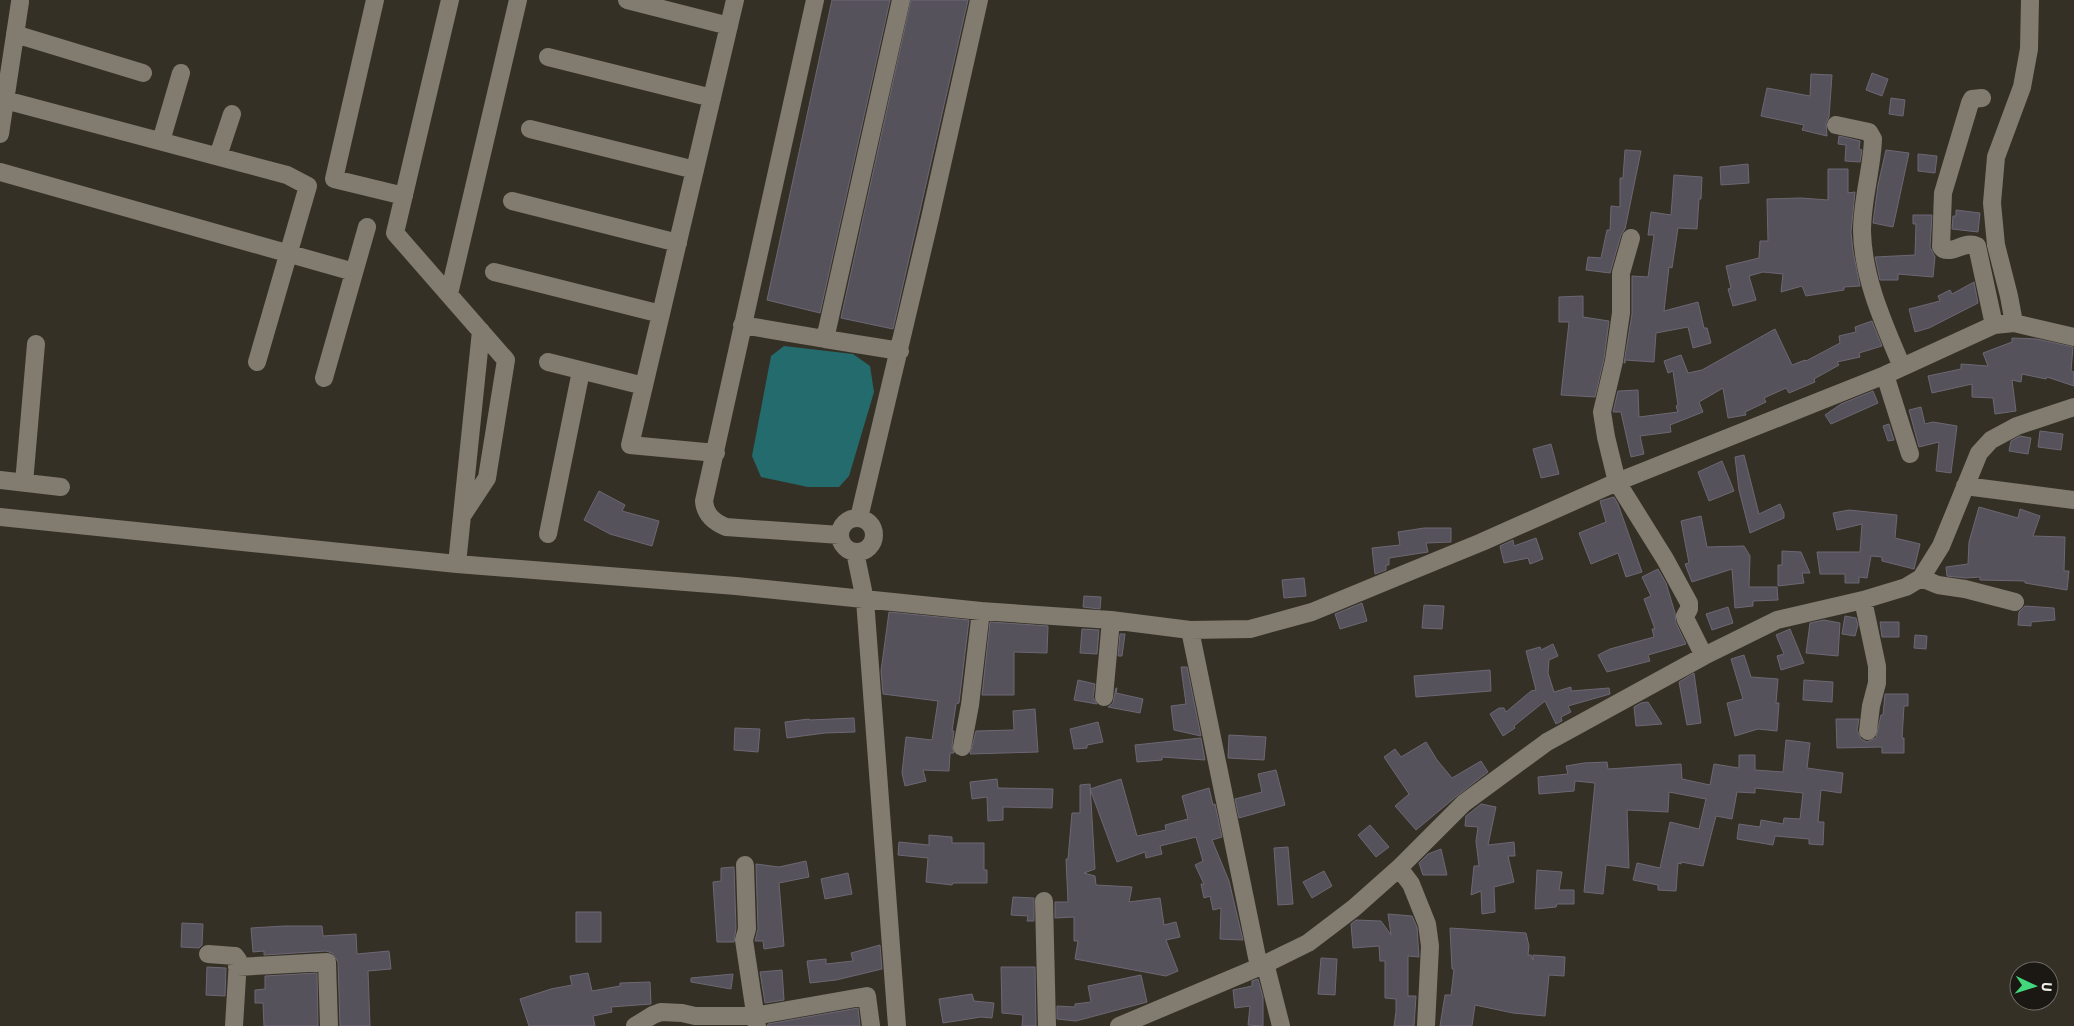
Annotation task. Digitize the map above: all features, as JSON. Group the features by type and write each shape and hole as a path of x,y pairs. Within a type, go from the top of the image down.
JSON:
{"street":[{"path":"375,0 334,178 404,196"},
{"path":"450,0 395,233 506,360 487,478 462,516"},
{"path":"448,294 518,0"},
{"path":"627,0 729,26"},
{"path":"716,453 630,445 735,0"},
{"path":"815,0 704,502 705,511 716,523 726,528 840,535"},
{"path":"825,339 901,0"},
{"path":"859,518 900,350 979,0"},
{"path":"2014,323 1996,245 1992,203 1996,157 2022,87 2029,49 2030,0"},
{"path":"0,134 20,2"},
{"path":"15,34 143,73"},
{"path":"548,57 712,98"},
{"path":"161,141 181,73"},
{"path":"1982,98 1972,99 1970,103 1943,193 1941,247 1948,251 1971,244 1976,246 1994,325"},
{"path":"5,100 287,174 308,186 256,362"},
{"path":"218,156 232,114"},
{"path":"1836,125 1869,132 1873,139 1862,229 1863,248 1875,301 1902,367"},
{"path":"530,129 695,170"},
{"path":"0,172 354,272"},
{"path":"512,201 678,243"},
{"path":"324,378 368,227"},
{"path":"1631,238 1621,273 1621,313 1614,361 1602,412 1606,437 1616,482 1665,559 1689,603 1689,609 1685,616 1686,620 1704,656"},
{"path":"494,272 661,314"},
{"path":"0,517 457,564 726,585 981,611 1112,620 1190,630 1250,629 1312,612 1482,542 1616,482 1885,375 1994,325 2014,323 2074,337"},
{"path":"742,326 900,350"},
{"path":"457,564 481,331"},
{"path":"24,483 36,344"},
{"path":"548,362 644,386"},
{"path":"548,534 581,371"},
{"path":"1885,375 1910,454"},
{"path":"1119,1026 1262,965 1308,943 1354,908 1399,868 1464,803 1547,742 1704,656 1777,620 1863,600 1906,587 1921,578 1941,546 1979,453 1991,440 2017,426 2074,408"},
{"path":"0,480 61,487"},
{"path":"1965,486 2074,500"},
{"path":"859,518 865,520 873,528 873,540 866,549 854,552 844,546 840,535 844,524 848,520 859,518"},
{"path":"854,552 865,600 898,1026"},
{"path":"1921,578 1938,585 1965,589 2015,602"},
{"path":"1863,600 1877,666 1876,694 1871,706 1868,731"},
{"path":"962,747 970,705 981,611"},
{"path":"1104,697 1112,620"},
{"path":"1190,630 1262,965 1281,1026"},
{"path":"745,865 747,929 744,940 755,1021"},
{"path":"1399,868 1411,884 1426,924 1430,946 1426,1026"},
{"path":"1044,901 1047,1026"},
{"path":"208,954 235,956 238,960 234,1026"},
{"path":"237,967 327,962 329,1026"},
{"path":"635,1026 660,1012 755,1021 866,996 871,1026"}],"water":[{"path":"784,346 853,354 870,366 874,392 849,476 839,487 808,487 761,477 752,456 771,356"}],"building":[{"path":"832,0 890,0 820,313 767,300"},
{"path":"911,0 968,0 893,329 841,318"},
{"path":"1872,73 1888,79 1882,96 1866,90"},
{"path":"1811,74 1832,75 1829,117 1826,123 1827,136 1802,130 1804,125 1761,116 1767,88 1810,96"},
{"path":"1891,98 1905,100 1903,116 1889,114"},
{"path":"1839,136 1860,141 1859,149 1862,150 1860,162 1845,161 1846,145 1838,144"},
{"path":"1625,150 1641,151 1625,229 1621,235 1610,273 1586,270 1588,257 1601,258 1607,230 1610,230 1611,206 1620,207 1620,178 1623,178"},
{"path":"1886,150 1909,153 1893,227 1873,223 1878,185"},
{"path":"1918,154 1937,156 1935,173 1918,171"},
{"path":"1748,164 1749,183 1721,185 1720,167"},
{"path":"1828,169 1848,169 1848,193 1855,192 1851,232 1860,286 1844,287 1844,290 1806,296 1802,286 1781,292 1783,274 1763,272 1749,276 1756,300 1733,306 1728,289 1731,288 1726,266 1759,258 1760,241 1768,241 1767,199 1801,198 1828,200"},
{"path":"1674,175 1702,177 1701,199 1699,199 1697,229 1678,228 1672,268 1669,267 1664,311 1698,302 1704,328 1707,328 1711,343 1693,348 1688,327 1656,333 1654,362 1625,360 1624,363 1632,314 1632,276 1648,277 1654,235 1648,235 1651,212 1671,215"},
{"path":"1956,210 1980,213 1978,232 1952,229 1953,216 1956,216"},
{"path":"1913,215 1932,215 1930,247 1935,257 1933,277 1898,274 1898,280 1880,280 1875,257 1915,255 1916,224 1913,224"},
{"path":"1974,282 1978,303 1929,328 1915,332 1909,309 1940,301 1938,296 1950,290 1952,294"},
{"path":"1583,296 1583,317 1609,321 1604,359 1595,397 1561,395 1569,322 1559,322 1559,297"},
{"path":"1872,321 1882,346 1859,353 1860,357 1837,362 1839,365 1814,379 1815,382 1789,393 1786,388 1764,398 1766,402 1745,412 1746,415 1728,418 1723,388 1699,402 1703,412 1670,425 1671,432 1640,436 1644,454 1631,457 1621,412 1613,412 1618,391 1638,390 1639,417 1678,412 1673,371 1668,373 1664,361 1681,355 1688,373 1702,370 1775,329 1792,365 1806,361 1840,343 1839,336 1856,332 1855,327"},
{"path":"2012,338 2037,339 2073,347 2071,371 2074,372 2074,386 2047,377 2046,379 2022,374 2021,382 2012,380 2016,411 1995,414 1993,398 1972,397 1972,384 1932,393 1928,376 1961,369 1961,364 1988,366 1983,353 2012,342"},
{"path":"1873,391 1878,403 1831,424 1825,415 1841,404"},
{"path":"1921,407 1925,424 1933,422 1957,426 1951,473 1936,471 1939,442 1919,447 1909,410"},
{"path":"1889,424 1894,440 1888,441 1883,426"},
{"path":"2040,431 2063,434 2061,450 2038,447"},
{"path":"2020,436 2031,438 2028,454 2009,451 2011,441"},
{"path":"1551,444 1559,474 1541,478 1533,449"},
{"path":"1744,455 1759,514 1780,504 1784,513 1784,518 1750,533 1739,490 1735,457"},
{"path":"1722,461 1734,491 1709,501 1698,472"},
{"path":"599,491 625,505 622,511 659,521 652,546 610,534 584,520"},
{"path":"1614,497 1642,572 1626,577 1618,553 1591,564 1579,533 1606,522 1600,501"},
{"path":"1979,507 2018,518 2020,509 2040,516 2033,536 2065,537 2064,571 2069,571 2067,590 2025,583 2025,581 1980,580 1980,577 1947,576 1946,567 1968,564 1969,542"},
{"path":"1849,510 1897,515 1895,538 1920,544 1914,569 1882,561 1882,557 1871,556 1867,578 1859,577 1859,583 1845,583 1845,574 1820,574 1817,552 1860,552 1862,524 1837,530 1833,513"},
{"path":"1701,516 1707,547 1744,546 1750,556 1749,587 1777,587 1778,600 1753,601 1753,606 1735,608 1732,569 1692,582 1685,564 1689,563 1681,521"},
{"path":"1424,528 1451,528 1451,542 1426,543 1428,552 1389,558 1389,565 1386,565 1386,570 1375,574 1372,548 1400,545 1398,532"},
{"path":"1536,538 1543,559 1530,564 1528,558 1504,563 1500,546 1513,540 1514,546"},
{"path":"1782,551 1801,552 1810,573 1802,573 1804,583 1778,586 1778,565 1782,565"},
{"path":"1658,569 1666,583 1676,623 1686,644 1648,655 1650,661 1607,672 1598,655 1610,649 1654,637 1652,629 1655,629 1644,599 1651,596 1642,577"},
{"path":"1304,578 1306,596 1284,598 1282,580"},
{"path":"1084,596 1101,597 1100,609 1083,607"},
{"path":"1362,603 1367,621 1340,629 1335,614"},
{"path":"1424,605 1444,606 1442,629 1422,628"},
{"path":"2025,606 2054,608 2055,620 2031,622 2031,626 2018,625 2019,612"},
{"path":"1728,607 1733,623 1712,630 1706,614"},
{"path":"889,612 969,620 959,703 956,704 952,731 954,731 952,746 954,753 950,753 949,771 923,770 926,781 905,786 902,773 906,737 932,740 938,701 883,694 881,671"},
{"path":"1845,616 1856,618 1858,625 1855,636 1842,634"},
{"path":"1824,620 1840,623 1838,656 1806,653 1810,623"},
{"path":"990,622 1048,626 1047,653 1014,652 1014,695 982,695"},
{"path":"1880,622 1899,622 1899,637 1882,637"},
{"path":"1082,629 1099,630 1097,654 1080,653"},
{"path":"1790,629 1804,663 1781,670 1777,656 1784,654 1776,635"},
{"path":"1120,634 1125,634 1122,656 1118,656"},
{"path":"1915,635 1927,636 1926,649 1914,648"},
{"path":"1553,644 1558,656 1549,660 1548,673 1554,692 1571,687 1571,691 1609,688 1610,694 1568,706 1571,712 1561,717 1562,721 1556,724 1545,701 1514,726 1515,728 1503,736 1490,714 1499,708 1504,708 1506,712 1531,691 1536,690 1526,651 1540,647 1541,650"},
{"path":"1744,655 1751,677 1778,679 1776,703 1779,703 1777,731 1758,729 1735,736 1727,703 1743,699 1731,659"},
{"path":"1181,667 1187,667 1201,736 1174,730 1171,706 1186,704"},
{"path":"1490,670 1491,691 1416,697 1414,676"},
{"path":"1694,673 1701,723 1687,725 1679,682"},
{"path":"1078,680 1095,684 1093,697 1097,704 1074,700"},
{"path":"1804,680 1833,682 1832,702 1803,700"},
{"path":"1116,688 1116,693 1143,699 1140,713 1108,707 1113,703"},
{"path":"1885,694 1908,694 1908,706 1904,706 1902,738 1904,738 1904,753 1882,753 1882,747 1837,748 1836,719 1859,719 1857,730 1861,739 1867,742 1876,738 1881,715 1883,715"},
{"path":"1648,702 1662,724 1636,726 1634,707"},
{"path":"1035,709 1038,752 970,754 976,731 1014,730 1013,711"},
{"path":"854,718 855,732 825,733 787,738 785,722 809,719"},
{"path":"1098,722 1103,742 1087,745 1087,748 1074,749 1070,729"},
{"path":"735,728 760,729 758,752 734,750"},
{"path":"1229,735 1266,737 1264,760 1228,758"},
{"path":"1201,738 1205,760 1162,757 1162,760 1137,762 1135,745"},
{"path":"1786,740 1810,743 1807,768 1843,773 1841,793 1821,790 1818,822 1824,822 1823,845 1809,844 1809,839 1775,836 1773,845 1737,839 1739,824 1760,827 1761,820 1783,824 1784,818 1800,819 1803,793 1755,788 1755,793 1737,792 1732,819 1716,816 1703,866 1678,863 1676,891 1658,890 1658,885 1633,880 1637,863 1660,868 1670,822 1699,829 1706,799 1669,792 1668,812 1627,810 1629,868 1606,865 1603,894 1584,892 1595,783 1575,781 1574,791 1539,794 1538,777 1568,774 1566,766 1584,763 1607,762 1608,769 1681,764 1682,779 1710,785 1714,764 1739,768 1739,755 1755,755 1755,770 1783,772"},
{"path":"1426,742 1437,760 1452,778 1481,761 1488,772 1416,830 1395,806 1409,794 1384,757 1395,749 1401,757"},
{"path":"1276,770 1285,805 1239,818 1235,799 1262,792 1258,774"},
{"path":"997,779 998,788 1053,789 1052,808 1003,807 1003,820 988,821 987,797 972,799 970,782"},
{"path":"1121,779 1137,836 1166,830 1165,825 1188,819 1182,796 1209,788 1213,805 1215,804 1222,837 1212,840 1229,881 1243,940 1220,939 1221,908 1213,910 1210,896 1204,898 1201,884 1204,884 1195,865 1203,861 1196,837 1160,846 1162,854 1146,858 1145,852 1117,862 1090,789"},
{"path":"1090,784 1095,869 1084,873 1095,876 1096,885 1132,887 1129,902 1160,898 1164,925 1176,922 1180,937 1166,940 1178,971 1166,976 1075,959 1078,941 1074,941 1074,917 1055,918 1055,902 1068,902 1066,859 1068,859 1072,813 1080,813 1080,785"},
{"path":"1481,804 1496,807 1488,845 1514,842 1515,856 1508,856 1514,882 1494,887 1495,912 1482,914 1481,891 1471,895 1474,866 1479,866 1476,841 1478,827 1465,826 1466,816"},
{"path":"1370,825 1389,847 1376,857 1358,835"},
{"path":"929,835 952,837 952,843 984,843 984,870 987,870 987,883 953,883 952,885 926,882 928,858 898,855 899,842 929,845"},
{"path":"1288,847 1293,904 1278,905 1274,848"},
{"path":"1441,849 1447,875 1423,875 1419,863 1428,854"},
{"path":"806,861 809,877 779,883 784,946 764,949 763,941 755,941 758,929 756,864 779,867"},
{"path":"734,867 736,928 734,942 717,942 713,882 721,881 721,868"},
{"path":"1537,870 1562,872 1559,890 1574,890 1574,904 1557,904 1556,907 1535,909"},
{"path":"1324,871 1332,886 1312,898 1303,882"},
{"path":"848,873 852,894 825,899 821,879"},
{"path":"1013,897 1034,898 1034,921 1027,921 1028,916 1011,915"},
{"path":"576,912 601,912 601,942 576,942"},
{"path":"1388,914 1412,916 1417,927 1419,957 1408,956 1408,996 1416,996 1414,1026 1394,1026 1396,999 1385,998 1385,961 1380,961 1379,946 1353,948 1351,924 1356,920 1381,921 1391,935"},
{"path":"182,923 203,924 202,945 199,948 181,947"},
{"path":"322,926 323,936 356,934 357,954 389,951 391,969 368,971 370,1026 340,1026 338,962 332,953 326,951 264,955 264,951 253,952 251,928"},
{"path":"1450,928 1526,933 1529,946 1528,955 1531,955 1533,960 1533,955 1565,957 1564,976 1549,975 1545,1016 1513,1013 1475,1005 1472,1026 1440,1026 1445,995 1451,995 1454,969 1452,969"},
{"path":"880,945 882,969 836,980 810,983 807,961 826,959 826,964 853,961 851,953"},
{"path":"1321,958 1337,959 1335,995 1318,994"},
{"path":"207,967 226,968 225,996 206,995"},
{"path":"1001,967 1035,967 1036,1026 1022,1026 1023,1015 1002,1013"},
{"path":"782,970 784,1000 765,1003 760,972"},
{"path":"317,973 318,1026 264,1026 263,1003 255,1003 255,990 265,989 265,976"},
{"path":"588,973 592,991 620,986 620,983 650,982 651,1004 611,1007 612,1012 593,1016 595,1026 529,1026 520,999 551,989 572,985 570,976"},
{"path":"733,974 731,989 691,982 691,978"},
{"path":"1141,975 1147,1002 1076,1021 1057,1019 1057,1006 1075,1007 1075,1004 1091,1002 1088,986"},
{"path":"1258,979 1263,997 1263,1026 1248,1025 1250,1006 1235,1008 1233,990 1252,986 1252,981"},
{"path":"972,994 974,1001 994,1003 992,1018 981,1017 943,1023 939,999"},
{"path":"858,1008 860,1026 767,1026 768,1024"}]}
